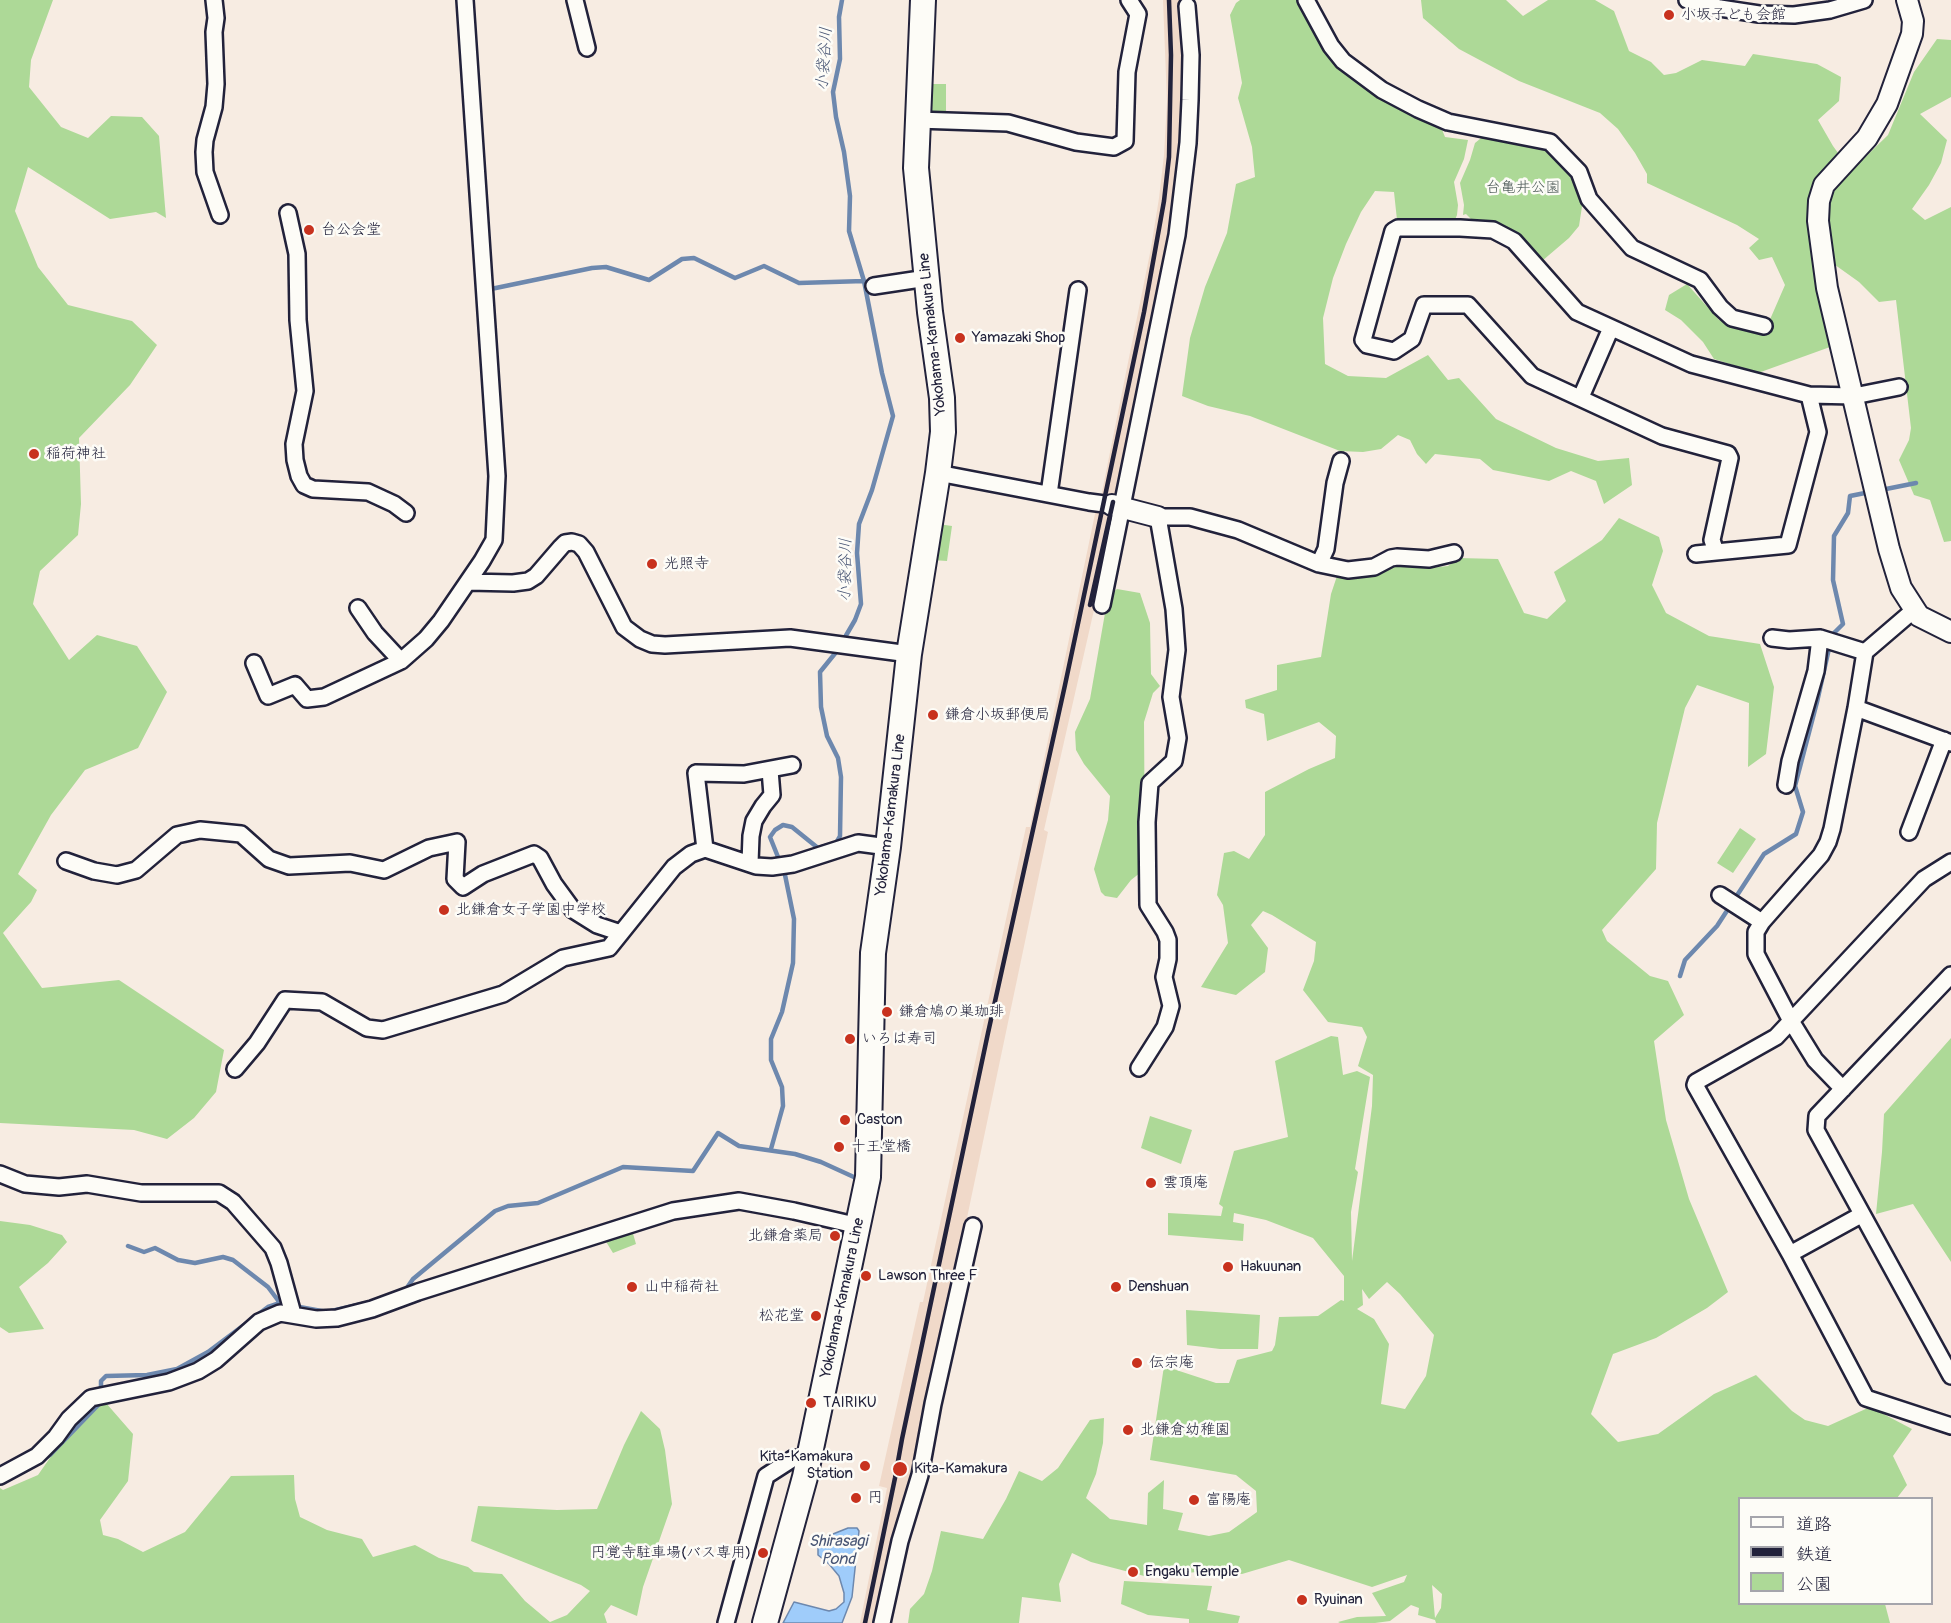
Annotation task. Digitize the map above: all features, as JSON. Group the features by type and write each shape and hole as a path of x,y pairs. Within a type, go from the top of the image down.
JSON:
{"main road":[{"name":"Yokohama-Kamakura Line","path":"765,1623 808,1461 868,1177 873,953 888,847 909,654 943,432 942,398 916,168 923,0"}],"street":[{"path":"214,0 216,84 214,107 204,152 205,172 220,215"},
{"path":"254,663 268,696 295,685 307,699 324,697 401,661 426,639 441,621 494,540 497,476 465,0"},
{"path":"575,0 587,48"},
{"path":"917,120 1008,123 1076,142 1114,147 1125,141 1127,72 1138,14 1129,0"},
{"path":"1306,0 1322,30 1343,61 1382,90 1448,122 1550,142 1579,172 1589,199 1632,248 1700,280 1720,307 1732,318 1764,326"},
{"path":"1687,0 1759,14 1794,15 1830,10 1864,0"},
{"path":"1907,0 1913,21 1912,34 1887,104 1867,138 1824,185 1819,201 1818,221 1827,285 1900,588 1919,615 1951,632"},
{"path":"1102,605 1116,506 1177,235 1188,143 1190,100 1191,56 1187,6"},
{"path":"288,213 297,254 298,320 305,392 294,444 294,460 299,476 304,485 313,489 368,492 382,497 406,513"},
{"path":"1716,552 1712,540 1730,458 1728,454 1662,436 1532,376 1468,305 1424,305 1412,339 1394,351 1367,345 1363,340 1393,231 1398,228 1493,230 1514,241 1577,312 1691,364 1809,395 1854,396 1899,387"},
{"path":"874,286 927,278"},
{"path":"1049,494 1078,290"},
{"path":"1581,397 1611,328"},
{"path":"1696,554 1788,545 1818,432 1809,395"},
{"path":"1319,564 1326,549 1335,483 1341,460"},
{"path":"938,473 1116,506 1158,517 1191,517 1238,530 1319,564 1342,569 1374,567 1397,556 1429,559 1454,553"},
{"path":"1139,1068 1165,1027 1171,1006 1164,976 1168,959 1168,940 1148,905 1147,822 1150,783 1174,761 1178,738 1171,698 1177,650 1174,609 1158,517"},
{"path":"468,582 521,583 528,581 536,576 561,547 572,542 579,544 586,552 624,627 640,639 652,644 790,638 909,654"},
{"path":"358,608 375,633 401,661"},
{"path":"1843,1089 1815,1060 1791,1021 1756,954 1756,933 1762,922 1821,855 1828,842 1856,708 1864,651 1914,610"},
{"path":"1772,638 1789,640 1820,638 1864,651"},
{"path":"1786,785 1790,761 1816,671 1820,638"},
{"path":"1856,708 1948,742 1909,832"},
{"path":"705,849 696,773 744,774 792,765"},
{"path":"750,863 754,821 772,795 770,770"},
{"path":"66,861 94,871 117,874 136,870 177,835 200,830 241,834 269,859 289,866 350,863 384,870 429,848 457,842 455,879 463,887 483,874 534,854 540,858 554,884 573,910 597,925 621,933"},
{"path":"235,1068 257,1043 285,1000 322,1002 367,1028 383,1030 503,993 563,957 609,948 674,867 691,854 705,849 756,866 772,867 793,864 858,843 888,847"},
{"path":"1951,862 1924,879 1776,1038 1696,1082 1695,1085 1790,1254 1866,1398 1951,1426"},
{"path":"1720,895 1762,922"},
{"path":"1951,975 1816,1116 1816,1130 1951,1376"},
{"path":"0,1174 25,1184 59,1187 87,1185 141,1193 219,1193 233,1202 273,1248 292,1314"},
{"path":"1,1475 37,1456 91,1398 169,1382 187,1376 209,1366 259,1322 280,1313 316,1319 337,1318 372,1309 418,1292 673,1211 695,1207 739,1201 859,1226"},
{"path":"1790,1254 1861,1215"},
{"path":"882,1623 900,1540 920,1475 933,1404 973,1226"},
{"path":"726,1623 766,1476 794,1458 808,1461"}],"shaded area":[{"path":"1163,0 1181,0 1184,54 1181,157 1169,250 1118,501 1101,497 1159,198 1167,102"},
{"path":"1096,509 1116,513 1044,830 1048,832 909,1494 904,1493 878,1623 860,1623 887,1488 879,1486 920,1302 923,1302 1026,827 1030,827"}],"green space":[{"path":"0,0 53,0 31,60 29,87 61,127 88,138 111,116 142,117 159,136 166,218 156,212 110,219 28,167 15,211 38,267 68,305 132,321 157,345 130,385 79,438 81,504 78,535 40,571 33,604 69,660 97,635 137,646 167,692 138,748 85,770 51,815 18,874 37,890 31,902 3,933 42,988 119,980 224,1050 216,1092 194,1118 167,1139 134,1130 0,1123"},
{"path":"1240,0 1302,0 1326,46 1399,107 1441,127 1445,137 1468,140 1464,159 1454,182 1458,205 1454,222 1397,220 1394,192 1375,191 1361,212 1333,278 1323,318 1325,364 1348,376 1386,378 1428,355 1448,380 1459,378 1496,419 1556,448 1598,461 1629,458 1632,485 1604,504 1596,481 1571,471 1549,481 1493,470 1480,459 1435,454 1426,464 1417,454 1410,440 1398,435 1381,449 1363,452 1340,451 1250,416 1208,406 1182,396 1190,338 1205,287 1227,233 1236,184 1255,177 1252,147 1238,98 1242,83 1230,15"},
{"path":"1421,0 1506,0 1523,16 1548,0 1595,0 1614,11 1629,51 1651,62 1664,75 1676,73 1702,60 1745,66 1753,54 1817,64 1841,77 1839,101 1818,120 1851,171 1888,135 1914,72 1937,39 1951,40 1951,97 1920,114 1947,140 1941,163 1912,209 1925,220 1951,207 1951,541 1944,542 1930,500 1914,495 1899,460 1909,440 1911,428 1896,300 1879,302 1859,282 1831,262 1816,269 1830,347 1758,373 1714,359 1703,342 1681,320 1665,310 1669,295 1687,284 1719,320 1765,331 1785,285 1772,257 1759,260 1749,248 1759,239 1737,225 1647,183 1647,174 1635,153 1618,129 1600,113 1519,81 1459,49 1423,18"},
{"path":"932,84 946,84 946,117 930,116"},
{"name":"台亀井公園","path":"1486,134 1547,148 1574,175 1583,200 1579,226 1569,238 1542,261 1519,234 1496,222 1474,222 1466,214 1463,215 1464,205 1460,183 1475,143"},
{"path":"1619,518 1659,537 1663,551 1652,585 1666,613 1709,636 1760,644 1774,687 1766,754 1748,767 1749,703 1697,685 1685,708 1657,823 1656,869 1602,930 1607,941 1650,976 1668,981 1684,1015 1654,1041 1666,1120 1689,1199 1728,1292 1707,1308 1656,1338 1613,1354 1591,1414 1618,1442 1658,1434 1714,1394 1756,1375 1792,1411 1805,1420 1828,1426 1870,1407 1912,1429 1893,1456 1907,1485 1898,1497 1738,1497 1738,1605 1885,1605 1890,1623 1436,1623 1435,1620 1418,1615 1419,1608 1411,1605 1390,1621 1340,1623 1338,1622 1357,1617 1386,1616 1372,1593 1404,1582 1407,1575 1372,1587 1289,1560 1242,1574 1216,1570 1148,1577 1091,1562 1072,1553 1059,1584 1061,1602 1022,1597 1019,1623 908,1623 910,1609 924,1594 941,1531 983,1539 1019,1471 1042,1481 1058,1468 1090,1420 1104,1418 1103,1443 1096,1474 1086,1498 1110,1519 1147,1525 1148,1493 1164,1480 1163,1509 1183,1513 1178,1530 1209,1536 1229,1532 1257,1512 1256,1491 1236,1475 1150,1460 1164,1366 1216,1383 1229,1383 1237,1360 1272,1351 1279,1317 1318,1316 1341,1300 1344,1301 1344,1276 1313,1238 1266,1220 1234,1213 1233,1222 1244,1224 1243,1241 1168,1235 1168,1213 1221,1216 1223,1207 1219,1204 1234,1151 1288,1137 1275,1061 1331,1036 1338,1037 1343,1075 1357,1071 1370,1077 1355,1169 1358,1172 1351,1212 1352,1261 1372,1106 1373,1075 1358,1066 1367,1037 1362,1027 1328,1022 1303,990 1314,961 1316,942 1272,915 1263,911 1251,925 1268,948 1265,972 1236,995 1201,987 1228,943 1223,905 1217,895 1224,853 1234,851 1249,859 1265,835 1265,792 1335,758 1336,736 1319,722 1267,741 1264,714 1246,708 1245,700 1277,690 1277,665 1321,657 1331,594 1338,573 1364,566 1388,550 1430,568 1448,566 1459,558 1498,559 1524,613 1547,619 1566,601 1554,572 1602,540","holes":["1387,1282 1434,1335 1426,1376 1405,1409 1381,1404 1389,1344 1374,1319 1357,1309 1363,1305 1362,1289 1369,1299","1432,1585 1442,1594 1441,1608 1435,1618"]},
{"path":"938,524 952,526 947,561 932,560"},
{"path":"1117,589 1140,593 1150,623 1151,674 1160,686 1153,693 1144,722 1145,869 1131,880 1117,898 1105,896 1101,892 1094,869 1108,820 1110,796 1084,764 1076,750 1075,732 1090,699 1108,596"},
{"path":"1740,828 1756,839 1733,873 1717,863"},
{"path":"1951,1038 1951,1262 1913,1204 1876,1214 1884,1114"},
{"path":"1150,1116 1192,1130 1181,1164 1141,1148"},
{"path":"0,1221 30,1225 62,1235 67,1242 48,1263 19,1287 44,1329 9,1333 0,1327"},
{"path":"632,1230 636,1244 613,1253 605,1240"},
{"path":"1186,1310 1260,1315 1258,1349 1220,1349 1187,1345"},
{"path":"106,1403 133,1434 128,1481 100,1520 103,1535 118,1539 143,1552 185,1532 231,1476 294,1475 295,1499 300,1517 327,1530 362,1539 373,1557 415,1545 439,1558 468,1567 474,1572 502,1574 525,1601 550,1622 567,1615 590,1591 581,1585 471,1541 478,1506 557,1510 597,1509 641,1411 660,1429 672,1504 643,1587 637,1616 611,1605 604,1614 607,1623 0,1623 0,1488 3,1490 38,1475 82,1412"},
{"path":"1124,1581 1212,1586 1207,1610 1240,1616 1238,1623 1189,1623 1189,1619 1148,1615 1121,1604"}],"water":[{"name":"Shirasagi Pond","path":"848,1528 857,1528 859,1531 852,1597 842,1623 783,1623 794,1602 829,1611 836,1609 844,1602 839,1576 818,1555 818,1548 833,1534"}],"waterway":[{"name":"小袋谷川","path":"780,862 770,837 783,825 792,827 818,848 836,843 840,836 841,777 838,758 827,736 821,707 820,672 837,651 855,620 861,604 857,553 859,524 872,490 893,416 864,281 849,231 850,196 833,92 840,59 839,17 842,0"},
{"path":"491,289 606,267 649,280 682,259 694,258 735,278 764,266 799,283 864,281"},
{"path":"1881,490 1916,483"},
{"path":"1680,976 1685,960 1717,926 1764,854 1796,834 1803,812 1795,786 1832,635 1843,624 1833,580 1834,536 1848,513 1850,496 1870,492"},
{"name":"小袋谷川","path":"771,1149 783,1106 782,1087 771,1060 771,1039 782,1012 793,963 794,919 784,870"},
{"path":"404,1292 413,1279 495,1211 508,1206 538,1203 623,1167 693,1171 718,1133 739,1146 795,1154 821,1162 856,1178"},
{"path":"128,1246 144,1252 155,1248 178,1260 195,1263 223,1257 233,1260 268,1287 280,1303"},
{"path":"41,1461 50,1455 101,1402 101,1381 106,1376 147,1375 177,1369 208,1352 268,1307 280,1303 286,1304"},
{"path":"294,1306 327,1312 362,1304"}],"railway":[{"path":"865,1623 988,1033 1144,312 1164,201 1169,157 1171,55 1169,0"},
{"path":"1090,605 1113,502"}],"place":[{"name":"小坂子ども会館","path":"1669,15"},
{"name":"台公会堂","path":"309,230"},
{"name":"Yamazaki Shop","path":"960,338"},
{"name":"稲荷神社","path":"34,454"},
{"name":"光照寺","path":"652,564"},
{"name":"鎌倉小坂郵便局","path":"933,715"},
{"name":"北鎌倉女子学園中学校","path":"444,910"},
{"name":"鎌倉鳩の巣珈琲","path":"887,1012"},
{"name":"いろは寿司","path":"850,1039"},
{"name":"Caston","path":"845,1120"},
{"name":"十王堂橋","path":"839,1147"},
{"name":"雲頂庵","path":"1151,1183"},
{"name":"北鎌倉薬局","path":"835,1236"},
{"name":"Hakuunan","path":"1228,1267"},
{"name":"Lawson Three F","path":"866,1276"},
{"name":"山中稲荷社","path":"632,1287"},
{"name":"Denshuan","path":"1116,1287"},
{"name":"松花堂","path":"816,1316"},
{"name":"伝宗庵","path":"1137,1363"},
{"name":"TAIRIKU","path":"811,1403"},
{"name":"北鎌倉幼稚園","path":"1128,1430"},
{"name":"Kita-Kamakura Station","path":"865,1466"},
{"name":"Kita-Kamakura","path":"900,1469"},
{"name":"円","path":"856,1498"},
{"name":"富陽庵","path":"1194,1500"},
{"name":"円覚寺駐車場(バス専用)","path":"763,1553"},
{"name":"Engaku Temple","path":"1133,1572"},
{"name":"Ryuinan","path":"1302,1600"}]}
